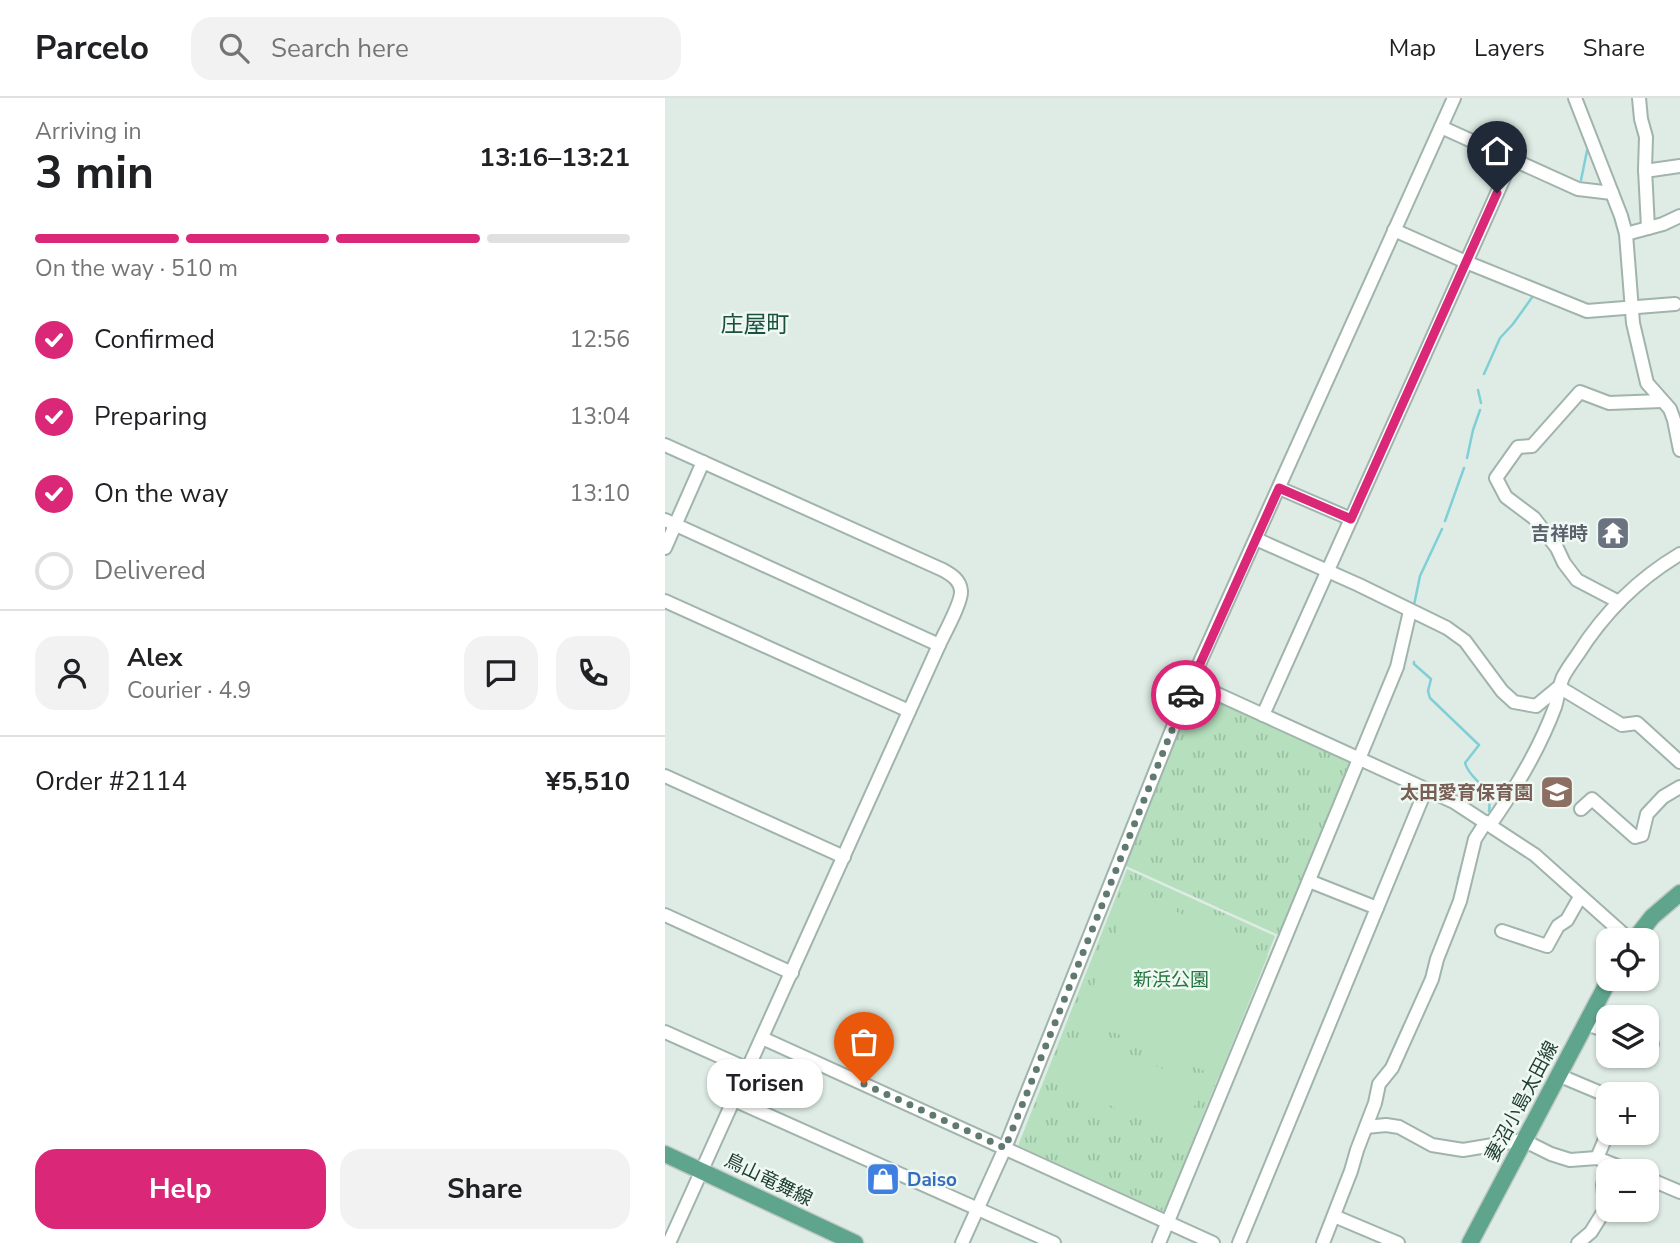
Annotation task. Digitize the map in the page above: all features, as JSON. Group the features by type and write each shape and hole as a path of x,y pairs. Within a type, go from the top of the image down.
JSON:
{"main road":[{"path":"1642,928 1680,893"},
{"name":"妻沼小島太田線","path":"1470,1243 1603,991"},
{"name":"鳥山竜舞線","path":"665,1154 855,1243"}],"street":[{"path":"962,1243 1005,1148 1191,682 1454,98"},
{"path":"1575,98 1626,234 1633,323 1647,383 1671,405 1680,450"},
{"path":"1639,98 1646,138 1648,228"},
{"path":"1441,127 1578,189 1612,193"},
{"path":"1263,715 1512,160"},
{"path":"1645,171 1680,166"},
{"path":"1626,234 1663,224 1680,216"},
{"path":"1394,230 1587,312 1675,304"},
{"path":"1619,602 1577,580 1534,518 1506,497 1496,478 1518,447 1532,446 1580,392 1609,403 1671,405"},
{"path":"665,446 954,576 961,590 960,599 669,1243"},
{"path":"665,548 670,522 703,463"},
{"path":"1279,488 1351,519"},
{"path":"670,522 939,645"},
{"path":"1256,539 1447,628 1465,641 1502,691 1514,702 1536,706 1559,687"},
{"path":"1323,1243 1375,1103 1379,1084 1392,1068 1432,979 1437,958 1460,901 1475,839 1512,793 1534,755 1555,706 1563,676 1594,629 1643,578 1680,554"},
{"path":"665,601 909,712"},
{"path":"1159,1243 1397,667 1410,611"},
{"path":"1191,682 1454,802 1535,855 1617,928"},
{"path":"1559,687 1622,725 1637,723 1680,762"},
{"path":"665,776 843,858"},
{"path":"1581,809 1592,799 1635,838 1643,835 1647,814 1663,797 1680,787"},
{"path":"1239,1243 1426,789"},
{"path":"1309,881 1377,908"},
{"path":"1502,931 1546,946 1558,926 1567,920 1580,897"},
{"path":"665,915 792,973"},
{"path":"1585,1024 1596,1027"},
{"path":"665,1032 748,1069"},
{"path":"762,1038 1213,1243"},
{"path":"1558,1075 1596,1091"},
{"path":"734,1100 1054,1243"},
{"path":"1366,1128 1386,1125 1399,1128 1432,1144 1463,1150 1523,1140 1570,1160 1596,1161"},
{"path":"1659,1183 1680,1192"},
{"path":"1334,1216 1398,1243"},
{"path":"1578,1243 1591,1232 1597,1222"}],"green space":[{"path":"1196,691 1352,764 1281,936 1124,865"},
{"name":"新浜公園","path":"1127,869 1275,936 1164,1212 1018,1146"},
{"path":"1133,891 1268,955 1219,1077 1080,1018"},
{"path":"1080,1032 1203,1087 1181,1136 1058,1083"}],"waterway":[{"path":"1581,180 1588,146"},
{"path":"1484,374 1500,338 1533,296"},
{"path":"1478,390 1481,403"},
{"path":"1467,458 1480,410"},
{"path":"1445,521 1464,468"},
{"path":"1414,605 1420,576 1442,529"},
{"path":"1414,662 1431,679 1428,691 1430,698 1479,745 1465,763 1485,789 1489,811"},
{"path":"1469,840 1476,825"},
{"path":"1458,879 1462,866"},
{"path":"1419,994 1427,974"},
{"path":"1373,1082 1386,1065 1405,1023"}],"way so far":[{"path":"864,1084 1005,1148 1186,695"}],"place":[{"name":"吉祥時","path":"1613,533"},
{"name":"太田愛育保育園","path":"1557,792"},
{"name":"Torisen","path":"864,1084"},
{"name":"Daiso","path":"883,1179"}],"district":[{"name":"庄屋町","path":"755,324"}],"route":[{"path":"1186,695 1279,488 1351,519 1497,193"}]}
